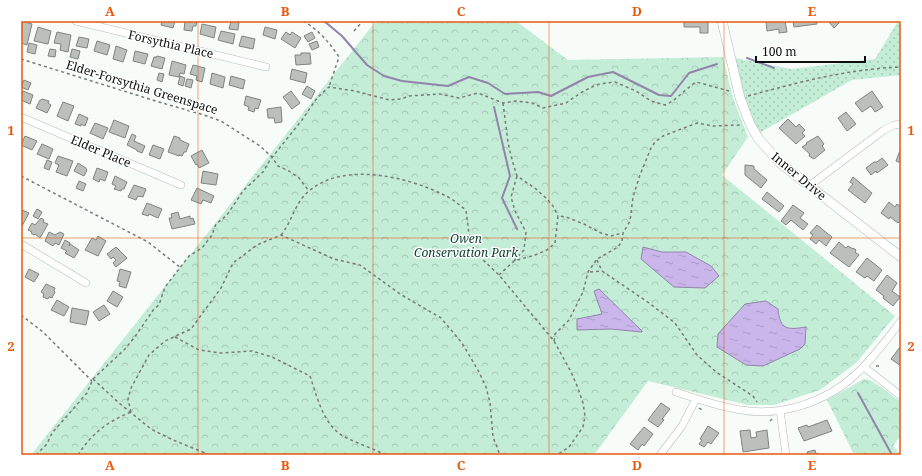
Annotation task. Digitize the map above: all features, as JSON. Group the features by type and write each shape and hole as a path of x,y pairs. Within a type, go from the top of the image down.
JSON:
{"street":[{"name":"Forsythia Place","path":"76,21 266,67"},
{"name":"Inner Drive","path":"722,21 740,98 750,124 766,148 780,163 901,257"},
{"name":"Elder Place","path":"21,117 181,185"},
{"path":"809,186 884,130 894,125 901,124"},
{"path":"21,244 86,283"},
{"path":"676,392 714,404 758,412 780,410 811,402 845,384 864,367 901,321"},
{"path":"864,367 901,396"},
{"path":"660,455 682,426 696,399"},
{"path":"780,410 786,455"}],"path":[{"path":"36,455 47,444 52,434 88,393 93,379 125,349 154,308 159,305 165,288 189,256 202,248 212,235 216,224 227,215 243,191 263,172 272,157 302,120 317,98 329,87 339,57 327,39 312,25 303,21"},
{"path":"354,32 363,21"},
{"name":"Elder-Forsythia Greenspace","path":"21,58 221,121 260,146 272,157 278,166 299,178 308,191"},
{"path":"740,98 817,78 855,71 901,67"},
{"path":"329,87 355,91 390,100 402,99 408,96 440,94 459,98 478,93 503,103 532,103 543,108 566,103 582,92 606,82 615,82 623,85 636,91 651,101 665,105 675,100 696,82 729,91"},
{"path":"499,275 524,250 526,232 515,211 511,197 517,176 510,156 503,103"},
{"path":"554,341 555,334 569,320 583,292 588,272 597,259 618,247 622,241 623,233 630,220 633,197 644,162 650,148 655,142 663,136 697,123 714,126 740,125"},
{"path":"131,412 128,399 131,388 149,355 165,341 191,329 221,288 233,263 257,245 281,235 288,228 294,213 308,191 331,178 345,175 373,175 398,179 416,184 447,196 466,210 470,243 480,257 499,275 554,341 571,372 583,403 585,416 584,427 569,447 557,455"},
{"path":"21,176 148,242 181,268"},
{"path":"514,261 547,250 554,243 558,216 553,206 546,198 517,176"},
{"path":"558,216 566,217 611,236 623,233"},
{"path":"281,235 334,259 360,265 400,294 441,318 462,343 486,387 490,404 493,436 500,455"},
{"path":"597,259 602,271 649,303 675,323 697,354 716,372 753,396 757,402"},
{"path":"588,272 602,271"},
{"path":"21,315 43,332 92,381"},
{"path":"175,337 199,350 221,353 252,351 272,357 310,376 322,409 335,430 344,437 376,449 385,455"},
{"path":"79,368 82,371"},
{"path":"93,379 151,428 173,440 210,455"},
{"path":"78,455 87,441 112,420 131,412"}],"green space":[{"name":"Owen Conservation Park","path":"376,21 516,21 568,60 723,57 733,98 748,137 722,175 895,316 856,363 820,390 774,405 748,405 648,381 594,455 31,455"},
{"path":"898,21 901,21 901,75 852,80 756,135 730,57 791,69 875,59"},
{"path":"864,379 878,385 901,402 901,435 893,446 901,455 854,455 827,400"}],"water":[{"path":"643,247 662,252 686,252 711,266 719,276 705,288 674,287 641,259"},
{"path":"599,289 642,332 611,329 577,330 577,319 602,314 594,291"},
{"path":"766,301 778,309 781,321 786,327 806,327 805,344 800,349 763,366 746,365 717,347 718,334 745,304"}],"building":[{"path":"22,21 32,24 27,45 21,43"},
{"path":"162,21 175,21 173,28 161,25"},
{"path":"185,21 197,21 196,26 193,26 192,31 184,30"},
{"path":"231,21 239,22 238,30 229,29"},
{"path":"684,21 710,21 708,22 708,33 700,33 700,27 684,27"},
{"path":"766,21 785,21 787,32 779,33 779,29 767,31"},
{"path":"793,21 816,21 817,24 794,27"},
{"path":"828,21 841,21 834,28"},
{"path":"202,24 216,27 214,38 200,34"},
{"path":"38,27 51,31 48,44 34,41"},
{"path":"265,27 277,30 275,39 263,35"},
{"path":"221,31 235,34 233,44 218,40"},
{"path":"57,32 71,35 68,52 60,50 61,44 54,43"},
{"path":"286,32 290,35 292,32 301,38 295,48 281,39"},
{"path":"312,32 315,38 308,42 304,36"},
{"path":"242,36 255,39 253,49 239,46"},
{"path":"79,37 89,39 87,48 76,46"},
{"path":"97,41 110,45 107,55 94,51"},
{"path":"317,41 319,47 312,50 309,44"},
{"path":"29,43 37,45 35,54 27,52"},
{"path":"116,46 127,50 123,62 113,59"},
{"path":"50,49 56,50 55,57 48,56"},
{"path":"72,49 80,51 78,59 70,57"},
{"path":"135,51 148,54 145,64 133,61"},
{"path":"301,53 310,53 311,64 296,65 295,55 301,55"},
{"path":"157,56 165,58 162,69 151,66 154,57"},
{"path":"172,61 186,65 184,74 180,73 179,77 169,75"},
{"path":"193,65 205,68 202,82 196,80 197,76 190,74"},
{"path":"292,69 307,73 305,83 290,79"},
{"path":"159,73 164,74 162,82 157,80"},
{"path":"212,73 225,77 223,88 210,84"},
{"path":"180,76 185,78 183,86 178,84"},
{"path":"231,76 245,80 243,89 229,85"},
{"path":"187,79 193,80 191,88 185,86"},
{"path":"24,80 31,83 28,90 21,87"},
{"path":"307,86 315,91 311,99 302,94"},
{"path":"23,91 33,95 30,104 21,100"},
{"path":"291,91 300,103 292,109 283,97"},
{"path":"872,91 883,107 875,112 871,106 862,112 855,103"},
{"path":"246,96 261,100 258,109 255,108 254,112 248,110 249,107 244,105"},
{"path":"42,99 49,101 48,103 51,105 47,113 36,108"},
{"path":"63,102 74,106 68,121 57,116"},
{"path":"281,107 282,122 275,123 274,118 268,118 267,109"},
{"path":"846,112 856,124 847,131 838,118"},
{"path":"79,114 88,118 85,126 75,124"},
{"path":"788,119 796,127 799,124 805,130 802,133 805,136 796,144 779,128"},
{"path":"114,120 129,126 125,138 109,132"},
{"path":"95,123 108,128 103,139 90,133"},
{"path":"132,134 136,136 134,141 145,146 142,153 127,145"},
{"path":"25,136 37,141 32,150 21,145"},
{"path":"174,136 189,144 186,152 184,152 182,156 168,152"},
{"path":"818,136 824,144 822,146 825,150 814,159 809,156 810,154 802,147"},
{"path":"42,144 53,149 49,159 37,154"},
{"path":"153,145 164,149 160,159 149,155"},
{"path":"901,148 901,163 896,161"},
{"path":"202,150 209,163 199,168 191,156"},
{"path":"58,156 73,161 67,176 56,172 59,165 55,163"},
{"path":"882,158 888,165 877,173 876,171 871,175 866,168"},
{"path":"47,160 52,162 49,170 44,168"},
{"path":"78,163 87,170 84,176 74,171"},
{"path":"745,165 754,166 754,169 767,180 761,188 745,175"},
{"path":"97,168 108,172 105,181 100,179 99,182 93,179"},
{"path":"203,171 218,174 216,185 201,183"},
{"path":"115,176 127,182 124,189 121,191 114,189 116,186 112,184"},
{"path":"853,177 872,193 865,203 848,190 853,184 850,182"},
{"path":"79,181 86,184 83,191 76,188"},
{"path":"134,185 146,189 143,197 138,196 136,200 128,197"},
{"path":"197,188 214,196 211,203 203,200 201,204 191,200"},
{"path":"767,192 784,206 779,212 762,199"},
{"path":"889,202 895,207 897,204 901,207 901,219 898,223 881,213"},
{"path":"147,203 162,209 158,218 149,214 148,216 142,214"},
{"path":"793,205 804,213 800,218 808,224 803,230 791,220 786,225 781,221"},
{"path":"37,209 42,212 38,219 33,216"},
{"path":"22,210 29,213 22,226 21,225"},
{"path":"178,212 180,219 190,216 190,219 193,218 195,224 172,229 169,218 172,218 171,214"},
{"path":"41,218 44,220 43,222 48,224 40,238 28,230 32,223 35,225"},
{"path":"817,225 832,237 826,246 819,240 816,244 810,239 813,235 810,233"},
{"path":"49,232 55,235 60,232 64,234 59,245 55,243 53,246 45,241"},
{"path":"98,236 106,241 98,256 85,250 92,238 96,240"},
{"path":"65,240 70,243 69,246 70,244 79,250 74,258 65,253 67,251 61,248"},
{"path":"839,242 846,248 848,246 853,248 859,255 849,267 830,253"},
{"path":"116,247 127,258 116,267 113,263 116,260 113,257 111,259 107,254"},
{"path":"867,258 882,270 874,281 867,276 865,278 856,272"},
{"path":"29,269 39,274 34,282 25,277"},
{"path":"120,269 131,272 126,288 119,286 120,282 117,281"},
{"path":"887,275 897,283 892,291 900,297 893,306 876,290"},
{"path":"46,284 55,288 52,298 49,297 48,299 43,297 44,294 41,292"},
{"path":"113,291 123,297 117,307 107,301"},
{"path":"57,300 69,307 64,316 51,310"},
{"path":"104,305 110,314 99,321 93,312"},
{"path":"72,308 89,311 86,325 70,322"},
{"path":"900,347 901,348 901,366 891,359"},
{"path":"661,403 670,409 658,427 648,420"},
{"path":"827,420 832,431 804,441 798,428 807,425 808,427"},
{"path":"708,426 719,433 711,444 708,442 704,447 699,444 702,440 700,439"},
{"path":"644,427 653,434 644,446 642,444 638,450 630,444"},
{"path":"750,430 751,438 757,437 756,432 767,430 769,448 743,452 740,431"},
{"path":"815,450 816,454 818,453 819,455 808,455 807,452"}],"waterway":[{"path":"324,21 342,36 367,65 384,76 402,81 448,86 469,77 488,83 505,94 538,92 551,96 588,77 613,72 659,95 671,96 689,73 717,64"},
{"path":"747,58 774,68"},
{"path":"494,107 510,176 502,198 517,229"},
{"path":"858,393 892,455"}]}
